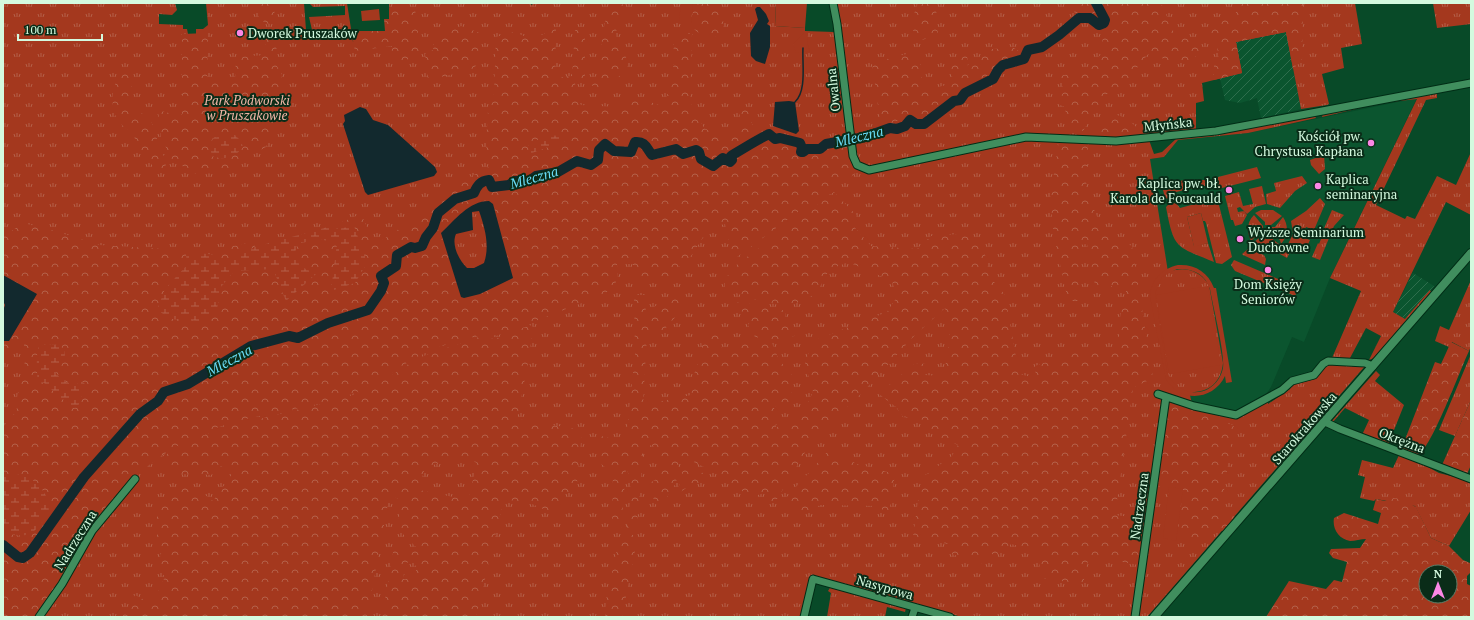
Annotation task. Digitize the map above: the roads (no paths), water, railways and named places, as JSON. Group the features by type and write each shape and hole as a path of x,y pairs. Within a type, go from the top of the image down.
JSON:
{"street":[{"name":"Owalna","path":"833,3 841,51 854,161 866,169"},
{"name":"Młyńska","path":"866,169 880,168 1026,137 1116,141 1216,131 1471,83"},
{"name":"Starokrakowska","path":"1157,616 1471,253"},
{"path":"1158,394 1236,415 1282,390 1292,381 1314,375 1323,364 1328,361 1365,363 1373,366"},
{"name":"Nadrzeczna","path":"1135,617 1166,397"},
{"name":"Okrężna","path":"1325,422 1471,479"},
{"name":"Nadrzeczna","path":"39,617 62,584 92,530 135,479"},
{"name":"Nasypowa","path":"804,617 813,579 950,617"},
{"path":"912,617 915,608"}],"water":[{"path":"760,7 766,14 769,21 767,24 770,26 770,47 765,64 756,61 751,56 750,33 758,20 755,9"},
{"path":"775,102 795,102 799,131 796,134 773,126"},
{"path":"360,107 366,109 373,120 388,125 435,167 437,172 434,176 368,195 365,192 343,124 345,121 344,115"},
{"path":"489,201 493,204 513,278 480,294 464,298 461,297 441,233 463,212 475,204","holes":["479,211 485,230 487,244 486,257 484,263 474,268 467,268 461,261 457,252 454,243 455,238 456,234 473,230 472,212"]},
{"path":"3,275 37,294 9,341 3,341 3,311 5,305 3,301"}],"waterway":[{"name":"Mleczna","path":"3,545 18,557 23,558 30,553 84,477 140,414 158,401 164,392 188,384 251,346 289,336 298,338 328,323 368,310 381,291 384,283 381,276 396,266 397,255 411,247 415,248 422,246 426,237 433,228 438,213 455,199 474,193 483,181 489,180 492,187 509,185 515,181 529,181 536,176 558,172 577,161 591,165 598,160 599,150 605,144 614,151 631,152 635,142 639,142 644,144 652,155 676,149 683,154 696,150 699,152 701,159 713,166 723,158 730,162 732,160 731,156 769,134 775,139 780,138 800,143 802,148 801,152 803,152 807,149 820,149 826,144 865,137 890,128 897,129 905,126 910,120 916,124 924,124 954,101 960,100 965,93 993,79 1003,65 1024,59 1028,50 1042,47 1079,18 1090,18 1099,25 1104,23 1105,20 1096,3"},
{"path":"795,102 799,97 803,84 803,48"}],"place":[{"name":"Dworek Pruszaków","path":"240,33"},
{"name":"Kościół pw. Chrystusa Kapłana","path":"1371,143"},
{"name":"Kaplica seminaryjna","path":"1318,186"},
{"name":"Kaplica pw. bł. Karola de Foucauld","path":"1229,190"},
{"name":"Wyższe Seminarium Duchowne","path":"1240,239"},
{"name":"Dom Księży Seniorów","path":"1268,270"}],"park label":[{"name":"Park Podworski w Pruszakowie","path":"247,108"}]}
